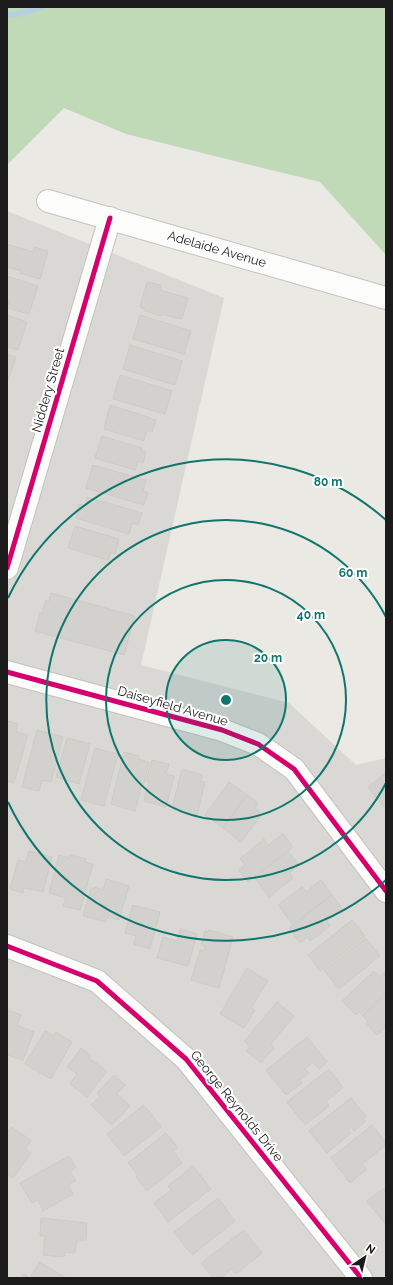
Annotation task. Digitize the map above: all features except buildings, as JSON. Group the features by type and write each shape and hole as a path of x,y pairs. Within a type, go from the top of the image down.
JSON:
{"street":[{"name":"Adelaide Avenue","path":"48,201 386,298"},
{"name":"Niddery Street","path":"7,568 110,218"},
{"name":"Daiseyfield Avenue","path":"7,672 222,730 258,744 294,769 386,891"},
{"name":"George Reynolds Drive","path":"7,946 97,981 186,1058 361,1278"}],"shaded area":[{"path":"7,211 224,298 141,665 289,703 356,765 386,758 386,1278 7,1278"}],"green space":[{"path":"7,7 386,7 386,255 320,182 126,134 64,108 7,165"}],"waterway":[{"path":"7,15 17,14 41,7"}],"cycle path":[{"path":"7,568 110,218"},
{"path":"7,672 222,730 258,744 294,769 386,891"},
{"path":"7,946 97,981 186,1059 361,1278"}]}
